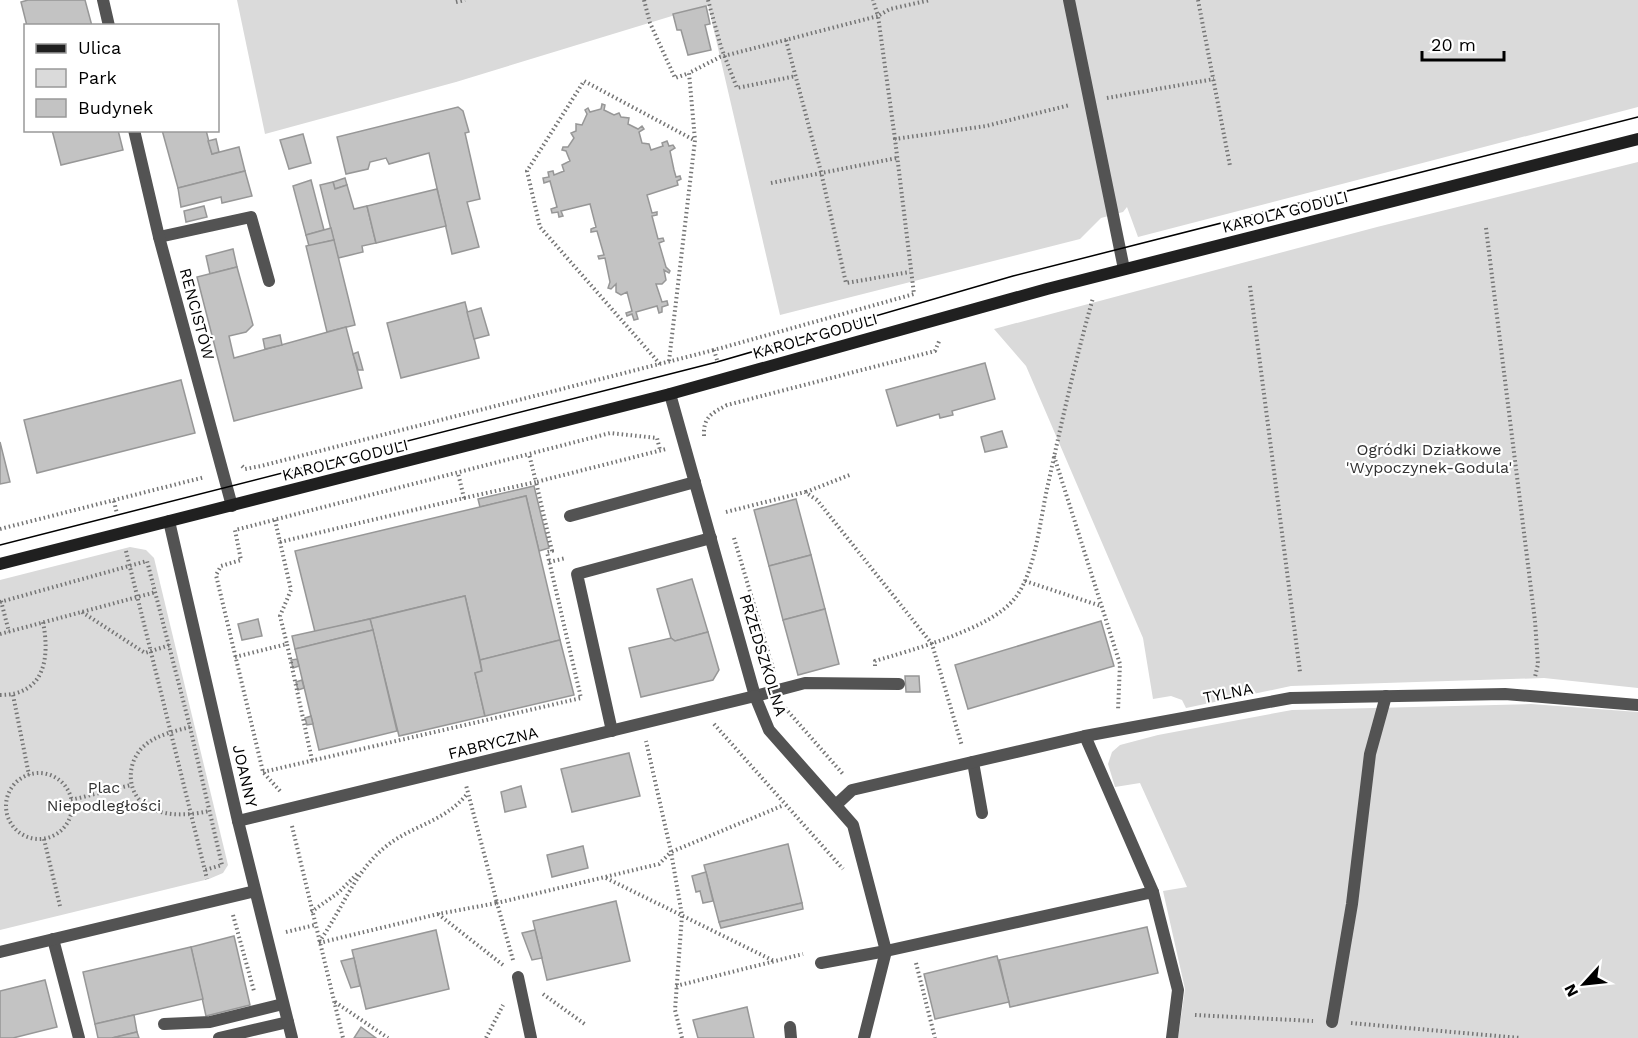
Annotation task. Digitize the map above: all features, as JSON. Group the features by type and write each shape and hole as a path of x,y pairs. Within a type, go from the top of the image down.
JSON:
{"main road":[{"name":"KAROLA GODULI","path":"0,564 670,394 1124,269 1638,139"}],"street":[{"path":"103,0 109,24"},
{"path":"1070,0 1124,269"},
{"name":"RENCISTÓW","path":"134,132 159,237 232,506"},
{"path":"159,237 251,217 269,281"},
{"name":"PRZEDSZKOLNA","path":"670,394 755,696 769,730 837,804 853,825 886,951 864,1038"},
{"path":"570,516 695,482"},
{"name":"JOANNY","path":"169,521 238,821 292,1038"},
{"path":"612,731 577,574 711,538"},
{"name":"FABRYCZNA","path":"238,821 805,683 899,684"},
{"path":"1332,1022 1352,904 1370,753 1386,696"},
{"name":"TYLNA","path":"837,804 852,790 1085,736 1291,698 1531,696 1638,705"},
{"path":"1085,736 1154,892 1178,990 1172,1038"},
{"path":"973,762 982,813"},
{"path":"0,952 255,891"},
{"path":"821,963 912,946 1154,892"},
{"path":"53,939 79,1038"},
{"path":"518,976 531,1038"},
{"path":"164,1024 210,1022 283,1004"},
{"path":"219,1038 288,1022"}],"path":[{"path":"456,2 465,0"},
{"path":"644,0 651,23 675,78 726,56 878,16 890,9 930,0"},
{"path":"708,0 721,47 737,88 796,76"},
{"path":"240,464 245,469 261,466 714,350 914,294 878,16 873,0"},
{"path":"1198,0 1230,166"},
{"path":"786,40 821,172 846,283 910,272"},
{"path":"669,361 695,140 689,73"},
{"path":"895,139 986,126 1089,101 1214,79"},
{"path":"660,364 540,227 527,171 584,81 695,140"},
{"path":"771,183 897,158"},
{"path":"1486,228 1535,621 1538,664 1531,696"},
{"path":"1250,286 1300,672"},
{"path":"876,685 875,662 932,644 996,615 1015,599 1024,581 1073,368 1093,298"},
{"path":"280,542 536,482 704,437 703,424 707,417 728,405 714,350"},
{"path":"343,1038 285,796 263,772 216,575 221,566 241,560 235,530 610,433 657,438 660,450"},
{"path":"263,772 581,698 549,562 547,552 552,551 529,454"},
{"path":"1054,455 1120,664 1118,697"},
{"path":"458,473 465,498"},
{"path":"0,529 204,478 206,474"},
{"path":"726,512 805,492 852,474"},
{"path":"805,492 817,500 932,644 963,751"},
{"path":"723,501 729,524"},
{"path":"275,520 291,590 280,616 312,760"},
{"path":"733,535 786,711 845,776"},
{"path":"549,562 569,557"},
{"path":"9,632 1,601 147,561 170,645 222,865 205,870"},
{"path":"129,566 207,879"},
{"path":"1024,581 1102,607"},
{"path":"0,634 156,592"},
{"path":"82,612 145,653 170,645"},
{"path":"0,695 13,695 28,688 40,675 47,660 43,622"},
{"path":"235,657 287,644"},
{"path":"13,695 29,775"},
{"path":"638,724 646,742 671,852 682,915 675,1010 682,1038"},
{"path":"702,727 714,724 850,877"},
{"path":"190,728 171,732 145,745 135,755 130,770 131,785 138,798 150,808 192,815 209,811"},
{"path":"635,745 657,739"},
{"path":"462,767 518,976"},
{"path":"43,774 56,778 66,787 71,800 71,813 66,825 57,834 44,839 32,839 21,834 13,826 6,810 10,791 18,781 29,775 43,774"},
{"path":"466,783 477,781"},
{"path":"71,800 131,785"},
{"path":"312,912 338,893 386,846 441,818 468,793"},
{"path":"319,943 659,864 671,852 784,805"},
{"path":"0,812 6,810"},
{"path":"44,839 60,906"},
{"path":"319,943 363,867"},
{"path":"605,878 774,961"},
{"path":"284,932 315,925"},
{"path":"912,946 934,1038"},
{"path":"676,987 817,951 821,963"},
{"path":"335,1002 388,1038"}],"green space":[{"path":"237,0 1638,0 1638,107 1138,237 1127,207 1123,212 1101,218 1080,239 780,315 708,5 456,82 265,134"},
{"name":"Ogródki Działkowe 'Wypoczynek-Godula'","path":"1638,162 1638,688 1544,678 1291,686 1186,708 1182,700 1171,696 1153,699 1143,638 1026,366 994,329 1377,227"},
{"name":"Plac Niepodległości","path":"130,547 146,550 154,558 228,865 223,873 209,879 0,930 0,580"},
{"path":"1531,704 1638,712 1638,1038 1178,1038 1185,989 1163,891 1187,887 1140,783 1115,787 1108,764 1112,752 1120,745 1158,735 1292,710"}],"building":[{"path":"85,0 91,24 26,24 21,2"},
{"path":"706,6 710,24 705,25 711,50 688,55 681,30 677,30 673,14"},
{"path":"602,104 605,105 604,110 629,118 628,124 638,129 642,126 644,129 639,132 642,143 649,144 651,150 663,146 662,143 667,141 669,146 673,145 675,148 670,151 674,170 676,177 680,176 681,179 677,181 678,185 647,195 652,213 657,212 657,215 652,216 658,239 663,238 664,241 659,243 666,267 670,271 669,273 664,270 666,280 662,284 656,284 662,302 667,301 668,305 662,307 662,312 659,313 657,306 636,312 638,319 634,320 632,314 627,316 626,313 632,311 627,292 621,295 616,292 616,284 611,289 608,288 610,282 605,258 599,259 598,256 604,255 597,231 591,232 591,229 596,227 590,204 561,211 563,216 559,217 558,212 552,213 551,209 557,207 550,181 544,183 543,178 549,177 548,172 553,171 554,175 564,171 562,165 570,161 566,151 562,150 563,147 568,147 574,138 571,133 576,131 576,124 582,125 587,114 585,110 588,108 590,112 601,109"},
{"path":"458,107 463,111 469,132 465,133 480,199 467,202 479,247 452,254 429,153 389,164 386,158 370,162 368,169 346,174 337,137"},
{"path":"53,132 118,132 123,150 61,165"},
{"path":"163,132 206,132 212,154 239,147 245,171 178,188"},
{"path":"303,134 311,163 289,169 280,140"},
{"path":"216,139 219,152 212,154 208,141"},
{"path":"245,171 252,196 222,203 221,197 181,207 178,188"},
{"path":"345,178 347,185 335,189 333,182"},
{"path":"311,180 324,230 306,235 293,186"},
{"path":"333,182 335,189 347,185 354,209 367,206 376,243 362,246 363,252 338,258 320,185"},
{"path":"437,189 446,226 376,243 367,206"},
{"path":"204,206 207,217 186,222 184,211"},
{"path":"331,228 334,240 309,246 306,235"},
{"path":"334,240 355,325 327,332 306,246"},
{"path":"233,249 237,267 210,274 206,256"},
{"path":"237,267 253,325 246,332 229,336 234,358 346,327 362,388 234,421 197,277"},
{"path":"465,302 479,358 401,378 387,323"},
{"path":"481,308 489,335 474,339 467,312"},
{"path":"280,335 282,345 265,349 263,339"},
{"path":"358,352 363,370 358,370 353,354"},
{"path":"985,363 995,399 952,411 953,415 940,418 939,414 897,426 886,390"},
{"path":"181,380 195,433 37,473 24,420"},
{"path":"1002,431 1007,447 985,452 981,437"},
{"path":"0,442 10,482 0,484"},
{"path":"534,486 549,548 539,551 526,496 480,507 478,499"},
{"path":"526,496 560,640 480,660 465,596 315,632 295,551"},
{"path":"796,499 811,555 769,566 754,510"},
{"path":"811,555 825,609 783,620 769,566"},
{"path":"692,579 708,632 675,641 671,638 657,589"},
{"path":"465,596 482,671 475,673 485,716 399,736 370,619"},
{"path":"825,609 839,664 798,675 783,620"},
{"path":"258,619 262,636 242,640 238,624"},
{"path":"370,619 373,630 295,649 292,636"},
{"path":"1101,621 1114,666 968,709 955,665"},
{"path":"373,630 397,731 319,750 295,649"},
{"path":"708,632 719,670 713,680 641,697 629,648 671,638 675,641"},
{"path":"560,640 574,695 485,716 475,673 482,671 480,660"},
{"path":"297,659 299,666 293,668 291,660"},
{"path":"905,676 919,676 920,692 906,692"},
{"path":"302,680 304,688 298,690 296,682"},
{"path":"311,716 313,724 307,725 305,718"},
{"path":"629,753 640,796 572,812 561,769"},
{"path":"521,786 526,807 505,812 501,792"},
{"path":"788,844 802,903 719,922 704,865"},
{"path":"583,846 588,868 552,877 547,855"},
{"path":"706,872 713,901 703,903 700,891 696,892 692,876"},
{"path":"616,901 630,961 547,980 533,921"},
{"path":"802,903 803,909 721,928 719,922"},
{"path":"1147,927 1158,973 1010,1007 999,960"},
{"path":"436,930 449,989 366,1009 352,950"},
{"path":"535,930 542,958 532,960 522,933"},
{"path":"234,936 250,1005 206,1016 191,947"},
{"path":"191,947 203,999 95,1024 83,972"},
{"path":"997,956 1009,1002 935,1019 924,974"},
{"path":"354,958 360,986 351,988 341,961"},
{"path":"45,980 57,1027 13,1038 0,1038 0,991"},
{"path":"747,1007 754,1038 698,1038 693,1020"},
{"path":"134,1015 137,1032 112,1038 98,1038 95,1024"},
{"path":"361,1027 376,1038 354,1038"},
{"path":"137,1032 139,1038 112,1038"}],"tram line":[{"path":"0,545 717,362 1013,276 1638,117"}]}
